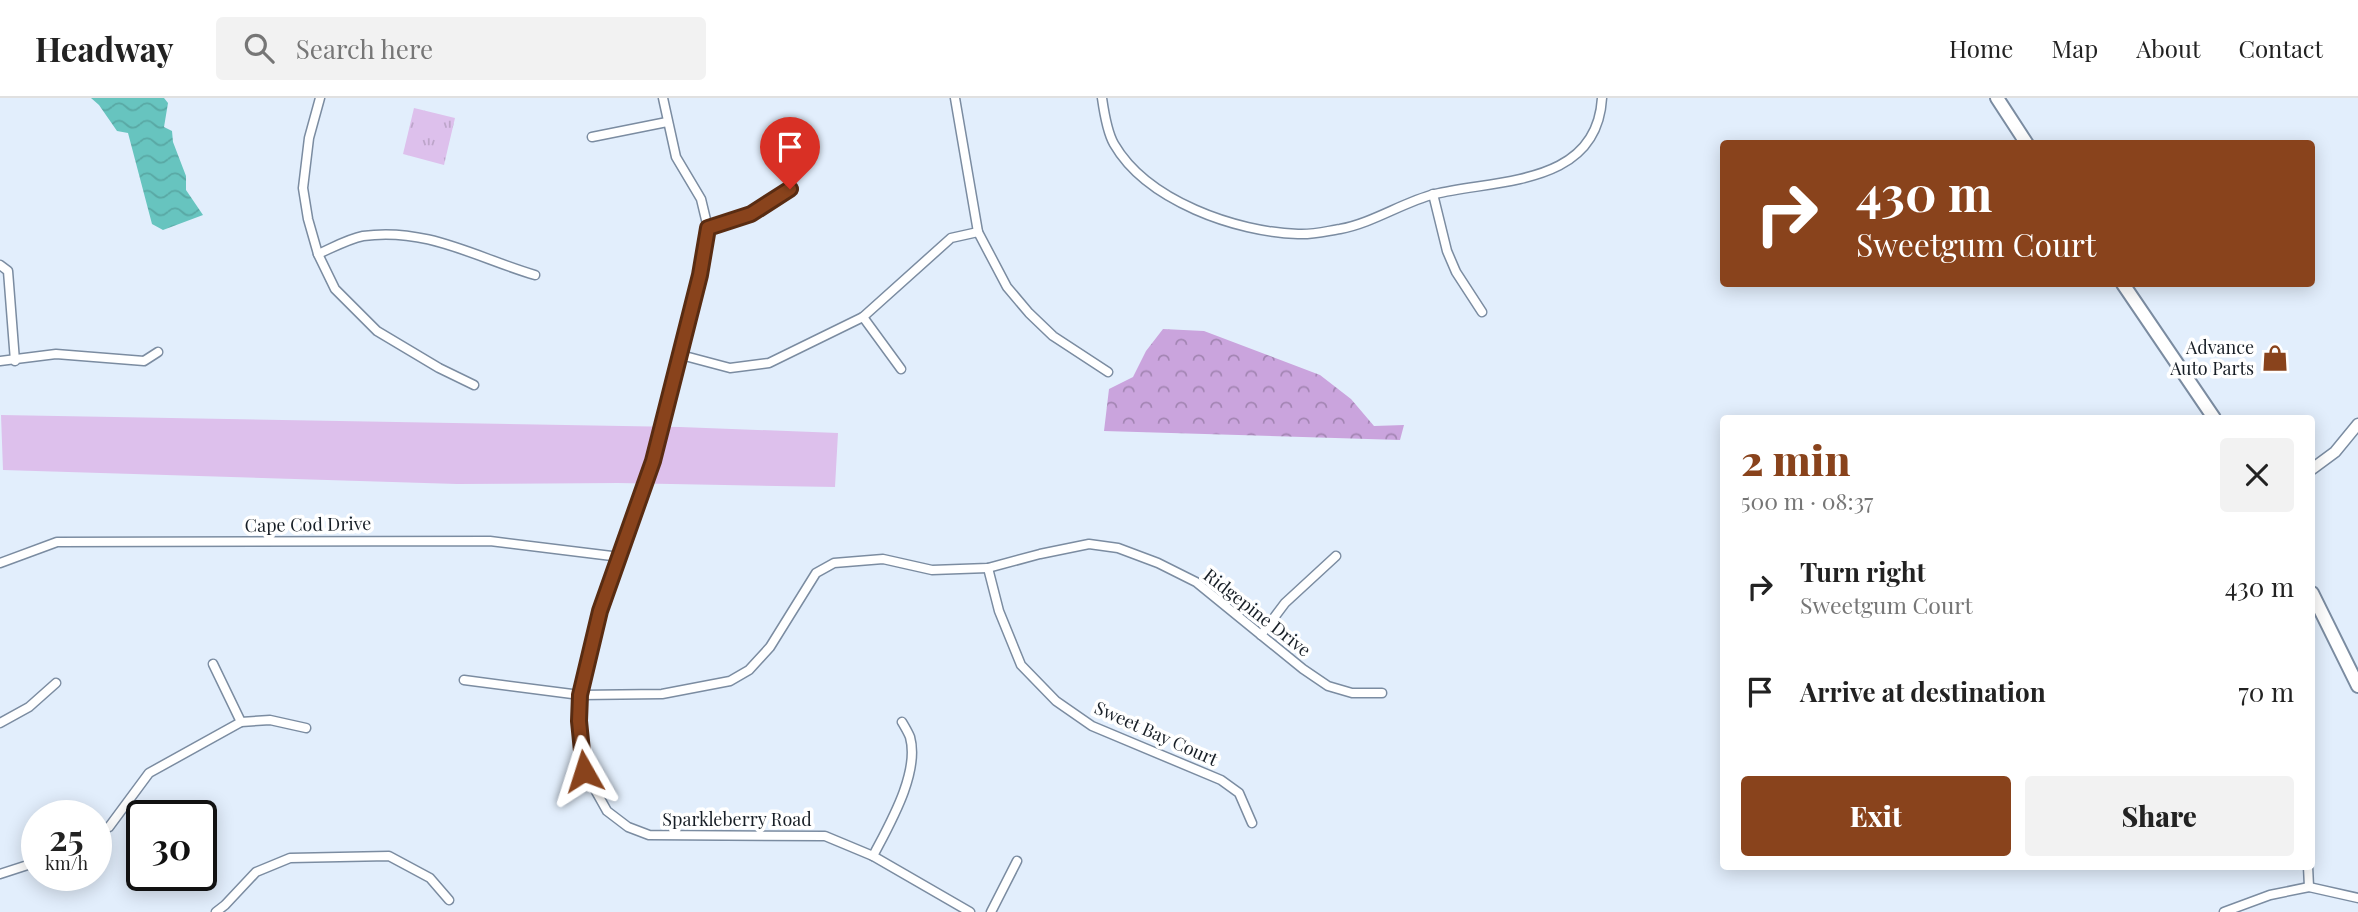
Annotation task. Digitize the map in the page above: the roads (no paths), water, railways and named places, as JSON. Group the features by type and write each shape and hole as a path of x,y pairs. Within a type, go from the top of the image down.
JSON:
{"main road":[{"path":"1997,98 2025,140"},
{"path":"2125,287 2212,415"},
{"path":"2315,599 2358,686"}],"street":[{"path":"320,98 309,138 303,188 318,254 335,289 377,331 439,368 474,385"},
{"name":"Sparkleberry Road","path":"663,98 676,157 701,200 708,228 700,275 653,461 600,611 580,695 579,721 584,771 607,811 628,827 649,835 825,836 873,856 970,912"},
{"path":"955,98 978,232 1007,286 1053,336 1108,372"},
{"path":"1102,98 1113,142 1131,166 1173,198 1243,226 1300,234 1344,228 1433,194 1537,176 1565,164 1586,144 1596,125 1602,98"},
{"path":"592,137 667,122"},
{"path":"708,228 751,214 790,189"},
{"path":"1433,194 1447,251 1456,272 1482,312"},
{"path":"681,355 730,368 769,363 863,317 951,238 978,232"},
{"path":"318,254 362,236 408,235 460,247 507,267 535,275"},
{"path":"0,265 8,271 15,361"},
{"path":"863,317 901,369"},
{"path":"0,361 56,354 144,361 158,352"},
{"path":"2315,467 2335,452 2358,424"},
{"name":"Cape Cod Drive","path":"0,563 57,542 490,541 620,557"},
{"name":"Ridgepine Drive","path":"464,680 580,695 662,694 730,681 749,670 769,648 816,573 835,563 883,559 932,570 988,568 1089,544 1118,548 1158,563 1196,582 1303,669 1328,686 1352,693 1382,693"},
{"path":"1261,635 1285,603 1336,556"},
{"name":"Sweet Bay Court","path":"988,568 999,611 1021,665 1056,701 1092,726 1221,780 1238,793 1252,823"},
{"path":"213,664 241,722"},
{"path":"0,723 29,707 56,683"},
{"path":"112,823 149,773 241,722 270,720 306,729"},
{"path":"873,856 897,810 910,764 910,738 902,722"},
{"path":"216,912 228,909 256,872 290,858 389,856 430,878 449,900"},
{"path":"991,912 1017,862"},
{"path":"0,874 21,867"},
{"path":"2308,870 2309,887"},
{"path":"2224,912 2270,895 2309,887 2358,898"}],"water":[{"path":"91,98 164,98 168,103 164,127 172,131 173,142 186,176 186,190 203,215 163,230 152,224 128,133 117,131"}],"place":[{"name":"Advance Auto Parts","path":"2275,358"}]}
